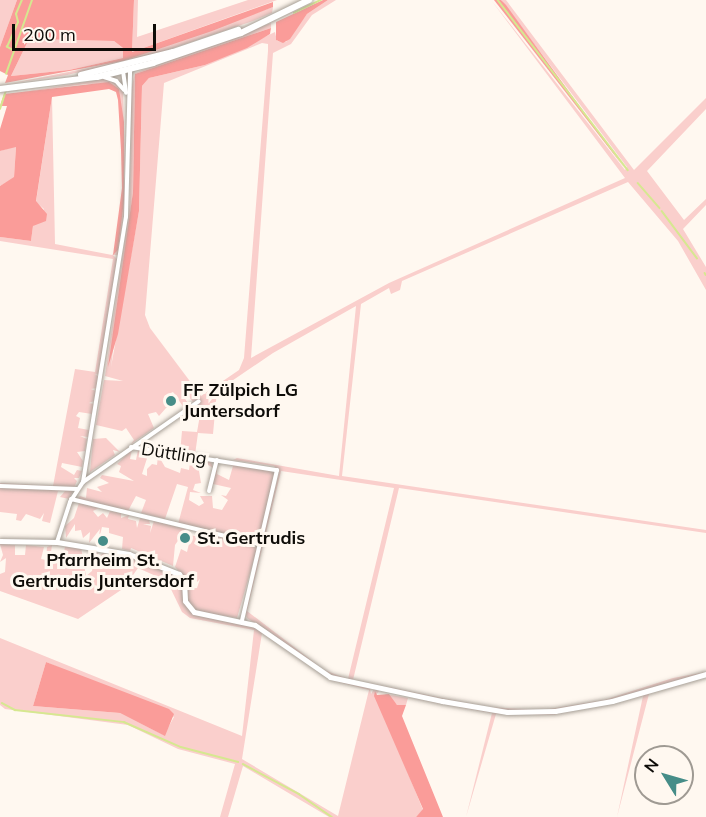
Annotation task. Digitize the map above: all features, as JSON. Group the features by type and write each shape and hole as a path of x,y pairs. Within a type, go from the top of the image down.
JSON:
{"main road":[{"path":"0,89 97,77 212,45 309,0"},
{"path":"47,83 126,68"}],"street":[{"path":"126,68 128,99"},
{"path":"83,482 103,375 127,208 126,68"},
{"path":"97,77 113,79 126,93"},
{"path":"57,542 71,499 83,482 199,401"},
{"name":"Düttling","path":"131,447 277,471 242,621"},
{"name":"Düttling","path":"209,491 217,460"},
{"path":"0,486 77,489"},
{"path":"71,499 259,544"},
{"path":"0,542 57,542 115,549 173,570 183,580 186,601 192,610 242,621 266,631 333,678 500,711 555,711 604,703 706,674"}],"shaded area":[{"path":"0,0 17,0 0,47"},
{"path":"17,0 134,0 132,52 273,2 273,7 212,31 123,61 5,83 8,75 0,71 0,47","holes":["29,39 114,41 123,48 123,58 69,70 11,76"]},
{"path":"134,0 138,0 137,37 248,0 277,0 132,52"},
{"path":"323,0 328,0 307,14 290,39 283,43 276,40 276,22"},
{"path":"328,0 336,0 312,15 291,44 273,53 251,358 389,283 625,178 491,0 625,170 627,167 501,0 506,0 634,170 706,98 706,109 647,171 684,220 706,199 706,205 683,229 706,267 706,290 678,241 628,182 402,281 400,290 391,294 389,288 361,304 342,476 706,530 706,533 399,488 353,680 487,707 338,679 325,670 348,679 394,488 281,471 247,611 320,667 247,618 244,609 279,473 274,466 233,460 237,458 339,476 356,306 273,353 217,391 213,434 198,433 195,455 180,453 182,431 197,432 200,415 198,399 193,402 185,392 182,394 189,405 184,408 173,392 164,396 171,408 166,408 159,416 156,412 148,414 154,428 131,444 134,440 126,428 122,431 96,425 104,380 123,381 105,376 130,204 131,90 135,73 271,23 271,28 135,74 133,192 111,367 139,211 142,86 149,78 205,65 275,32 277,41 286,42 307,14","holes":["262,43 268,44 268,51 244,358 239,370 201,396 150,328 145,315 164,83"]},
{"path":"494,0 501,0 506,5 626,170"},
{"path":"273,7 272,13 253,21 153,55 67,75 13,83 123,61"},
{"path":"271,28 270,34 247,48 205,65 149,78 142,86 139,211 118,334 108,367 133,192 135,74"},
{"path":"29,39 114,41 123,48 123,58 69,70 11,76"},
{"path":"104,79 116,82 123,92 126,198 118,255 113,255 117,259 101,375 95,374 99,377 97,388 91,389 96,391 94,401 89,403 94,404 92,414 79,412 76,416 80,418 78,428 89,430 88,437 80,436 87,439 85,451 77,452 83,461 82,467 62,463 61,467 74,475 77,470 82,471 79,478 74,478 77,481 69,499 60,497 65,491 58,491 50,523 42,521 44,513 40,519 26,514 21,521 16,520 17,514 0,512 0,483 53,486 75,369 95,372 113,259 0,241 0,237 31,241 33,226 44,209 36,202 52,97 55,244 112,255 118,250 125,176 119,89 86,84 10,94"},
{"path":"109,82 119,89 124,122 124,200 118,250 113,255 122,188 121,150 118,100 116,92 109,89 52,97 36,201 47,214 46,221 33,226 31,241 0,237 0,186 14,177 16,147 0,151 0,129 7,106 0,106 4,94"},
{"path":"16,146 14,178 0,186 0,151"},
{"path":"106,438 120,452 113,450 115,455 90,472 93,439"},
{"path":"132,449 130,459 136,460 138,450 149,452 142,474 147,476 147,469 152,464 157,465 158,455 165,467 180,473 181,468 189,470 190,462 184,457 211,461 213,468 205,463 199,471 201,483 195,484 193,490 201,493 190,492 189,500 199,506 204,503 200,496 212,496 213,508 222,510 228,500 221,495 226,496 231,488 213,484 217,467 217,474 229,480 233,466 226,463 275,470 259,541 178,524 188,487 177,484 165,519 141,513 146,500 136,496 128,511 77,499 80,496 86,498 87,488 102,492 97,487 109,483 100,478 102,475 134,481 119,472 121,466 117,464"},
{"path":"79,503 99,508 93,511 98,517 103,513 107,518 110,511 121,513 121,518 129,515 128,519 136,521 137,528 140,518 149,520 150,524 143,524 151,526 150,533 154,521 186,529 175,545 173,566 131,548 130,551 122,549 123,537 109,533 109,528 102,527 98,543 100,529 89,543 90,532 83,538 81,530 75,531 75,524 66,538 65,526 74,518"},
{"path":"202,532 252,543 257,549 237,618 196,611 187,602 186,589 197,588 200,579 197,582 196,576 184,577 175,567 181,549 187,552 191,535 201,538"},
{"path":"0,544 15,545 15,555 25,555 26,545 44,547 41,559 46,560 47,547 52,545 50,559 63,561 65,546 81,547 86,576 92,571 96,549 99,557 103,553 118,559 120,553 174,573 182,582 185,604 195,615 254,627 337,681 370,688 371,694 374,689 379,691 376,695 423,810 416,817 329,817 243,766 228,817 220,817 235,764 178,749 128,725 5,709 0,705 0,638 242,736 254,630 190,618 182,612 167,581 138,568 124,588 78,619 0,591 0,574 5,572 6,558 0,562 3,555","holes":["262,633 331,680 369,690 338,816 242,759","46,662 174,717 164,735 120,713 33,706"]},
{"path":"46,662 169,709 174,714 165,736 120,713 33,706"},
{"path":"706,672 604,702 544,711 503,710 487,707 543,710 604,700 673,678"},
{"path":"662,688 649,694 617,817 643,696 552,715 496,714 466,817 492,713 408,698 406,705 397,705 385,694 495,713 551,713"},
{"path":"375,691 377,695 389,694 397,705 406,705 402,716 443,817 416,817 423,809 374,696"}],"waterway":[{"path":"14,51 7,47 18,22 16,14 22,0"},
{"path":"6,74 32,0"},
{"path":"294,13 321,0"},
{"path":"498,0 628,170"},
{"path":"0,109 6,90"},
{"path":"638,183 660,208"},
{"path":"662,211 697,258"},
{"path":"2,703 15,710 124,722 181,747 238,762"},
{"path":"243,764 299,794 332,817"}],"place":[{"name":"FF Zülpich LG Juntersdorf","path":"171,401"},
{"name":"St. Gertrudis","path":"185,538"},
{"name":"Pfarrheim St. Gertrudis Juntersdorf","path":"103,541"}]}
